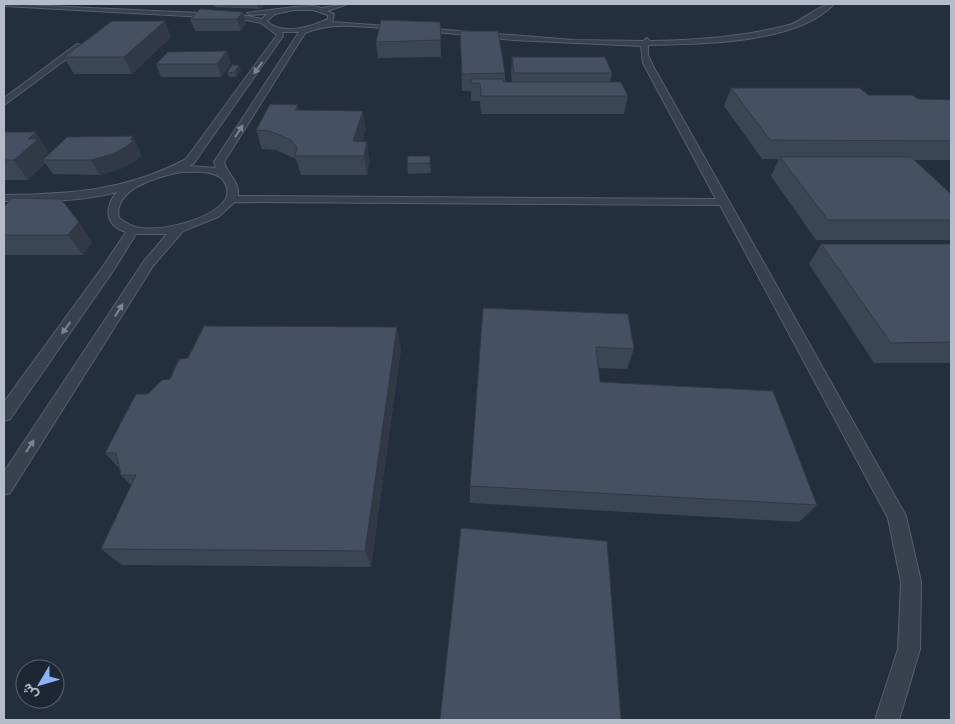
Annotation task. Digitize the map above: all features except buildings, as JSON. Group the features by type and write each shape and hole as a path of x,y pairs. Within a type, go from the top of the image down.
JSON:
{"street":[{"path":"4,4 246,13 306,8 322,10 345,4"},
{"path":"4,198 61,198 99,194 134,185 190,161 282,35 276,29 264,24 263,21 252,18 71,4"},
{"path":"645,42 758,29 804,13 818,4"},
{"path":"276,29 342,24 596,43 718,40 764,32 814,17 831,4"},
{"path":"120,17 131,9"},
{"path":"322,10 332,16 412,28"},
{"path":"263,21 278,11"},
{"path":"222,174 219,162 302,32 316,27 332,16"},
{"path":"645,42 643,56 650,70 808,352 897,516 911,582 909,649 890,714 886,720"},
{"path":"4,102 84,43"},
{"path":"61,198 103,204 112,213 116,221 133,230 147,232 180,228 204,220 223,208 231,199 234,191 230,180 222,174 197,169 166,172"},
{"path":"112,213 114,203 123,192 134,185"},
{"path":"231,199 723,202"},
{"path":"4,487 148,264 180,228"},
{"path":"4,414 133,230"}]}
